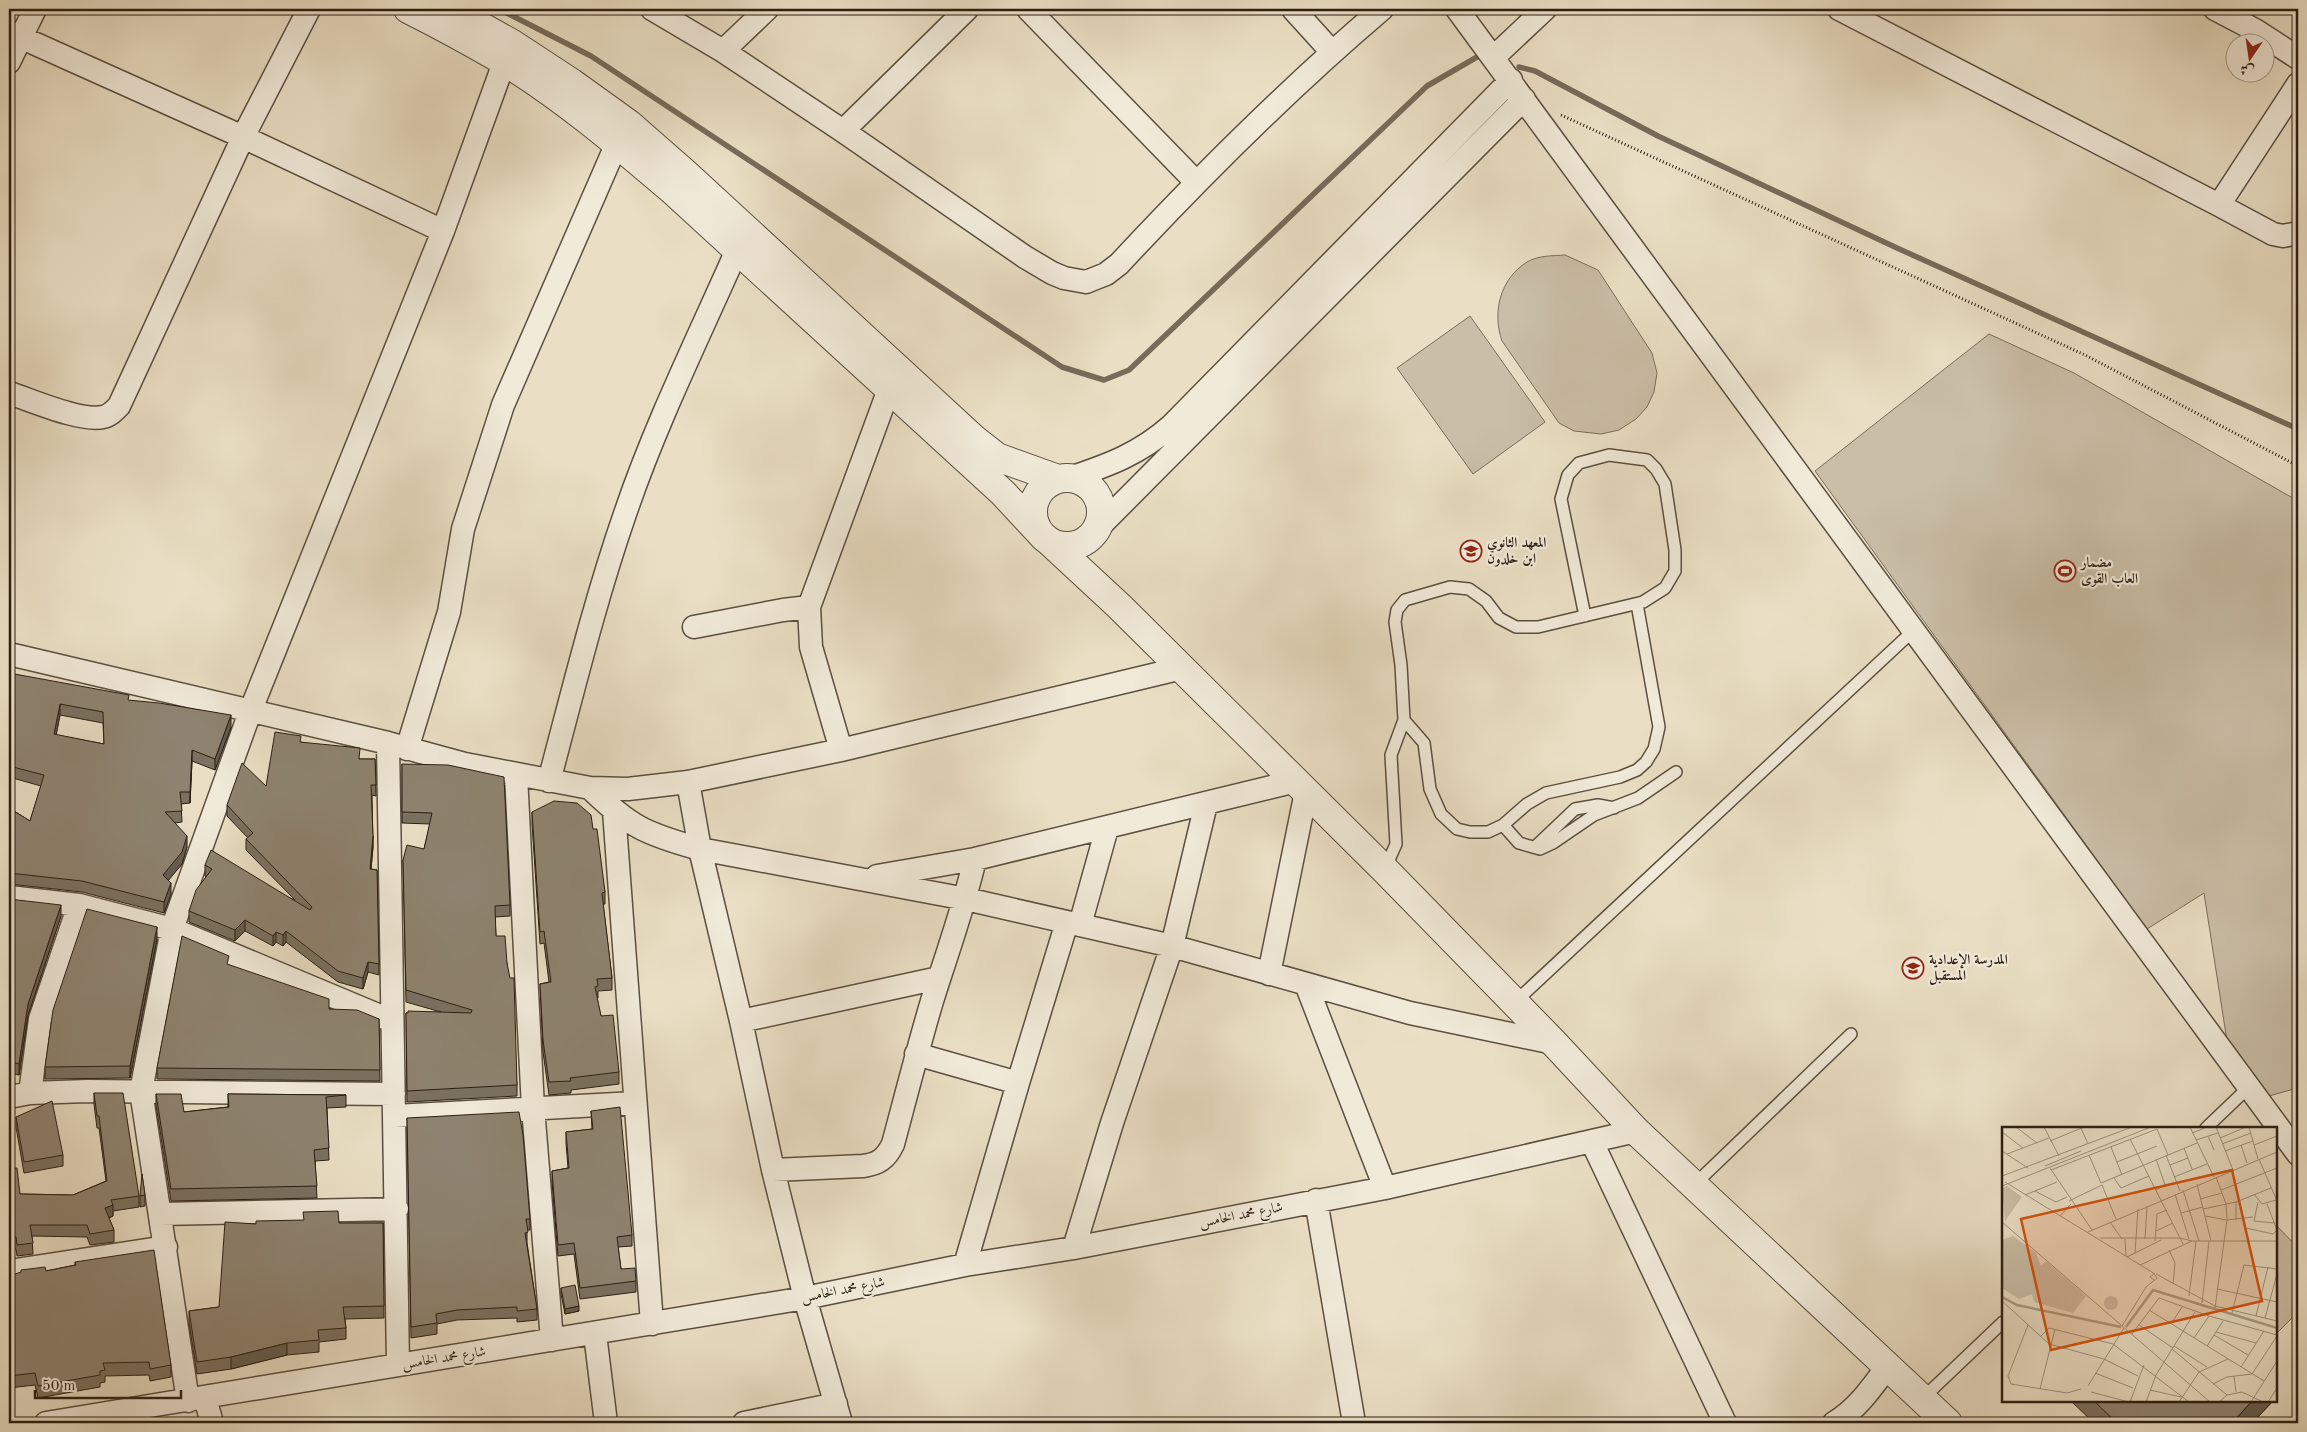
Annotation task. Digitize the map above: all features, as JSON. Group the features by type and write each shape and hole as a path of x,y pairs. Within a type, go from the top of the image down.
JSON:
{"street":[{"path":"9,62 15,35 35,9"},
{"path":"9,393 90,418 103,417 114,412 123,399 243,137 309,9"},
{"path":"408,9 507,52 572,83 623,134 743,241 997,457 1064,479 1080,481 1090,486 1097,495 1101,506 1101,517 1097,529 1094,555 1097,566 1119,606"},
{"path":"450,9 507,52"},
{"path":"652,9 723,51 843,131 1024,257 1052,273 1077,282 1094,281 1119,264 1196,182 1332,52 1382,9"},
{"path":"723,51 766,9"},
{"path":"843,131 967,9"},
{"path":"1028,9 1196,182"},
{"path":"1293,9 1332,52"},
{"path":"1457,9 2298,1154"},
{"path":"1494,57 1545,9"},
{"path":"1838,9 2273,234 2283,236 2298,233"},
{"path":"2216,9 2255,30 2298,58"},
{"path":"15,35 243,137 443,231"},
{"path":"212,1423 196,1399 166,1247 141,1091 172,929 250,712 443,231 507,52"},
{"path":"1511,80 1171,426 1134,454 1048,484 1040,492 1034,503 1034,520 1046,538 1070,546 1080,544 1097,529 1524,99"},
{"path":"2219,205 2298,84"},
{"path":"398,1365 397,1209 392,1021 398,746 449,612 463,529 503,405 623,134"},
{"path":"743,241 889,389 1003,493 1046,538 1119,606 1385,870 1554,1043 1636,1131 1948,1423"},
{"path":"549,781 598,599 626,509 670,401 743,241"},
{"path":"840,750 811,647 809,607 889,389"},
{"path":"694,627 809,607"},
{"path":"9,654 516,775 590,788 628,789 688,782 840,750 1182,668"},
{"path":"516,775 533,1108 552,1340"},
{"path":"688,782 700,849 741,1021 773,1170 805,1298 839,1414 744,1423"},
{"path":"864,879 975,859 1206,804 1301,787"},
{"path":"1270,974 1301,787"},
{"path":"590,788 614,812 639,829 700,849 966,899 1172,946 1410,1013 1554,1043"},
{"path":"1074,1248 1112,1123 1172,946 1206,804"},
{"path":"614,812 652,1324"},
{"path":"965,1265 1018,1083 1106,828"},
{"path":"773,1170 874,1164 882,1160 893,1144 916,1054 966,899 975,859"},
{"path":"9,897 79,906 172,929 392,1021"},
{"path":"79,906 40,1019 19,1095 141,1091 394,1105 533,1108 636,1103"},
{"path":"741,1021 940,978"},
{"path":"1306,984 1385,1188"},
{"path":"916,1054 1018,1083"},
{"name":"شارع محمد الخامس","path":"46,1423 805,1298 965,1265 1074,1248 1385,1188 1636,1131"},
{"path":"1592,1142 1725,1423"},
{"path":"1316,1200 1354,1423"},
{"path":"161,1214 397,1209"},
{"path":"9,1271 166,1247"},
{"path":"595,1334 606,1423"},
{"path":"1834,1423 1850,1412 1865,1397 1887,1367"}],"lane":[{"path":"1385,870 1396,844 1391,755 1404,720 1401,665 1395,622 1397,610 1405,600 1450,587 1469,589 1486,600 1499,618 1516,627 1538,627 1637,604 1643,602 1665,588 1675,571 1665,484 1656,469 1647,460 1608,455 1579,463 1568,475 1562,499 1585,616"},
{"path":"1404,720 1424,743 1430,788 1441,814 1457,829 1470,832 1488,832 1503,825 1527,804 1546,793 1620,777 1637,770 1646,762 1654,750 1659,727 1637,604"},
{"path":"1514,1003 1913,631"},
{"path":"1503,825 1519,843 1535,847 1575,809 1598,805 1616,808 1638,798 1676,772"},
{"path":"1694,1185 1850,1034"},
{"path":"2207,1127 2249,1087"},
{"path":"1922,1399 2002,1323"}],"path":[{"path":"1560,115 2085,354 2298,466"}],"shaded area":[{"path":"1565,255 1598,270 1652,353 1657,373 1654,392 1647,407 1636,419 1619,430 1601,434 1574,431 1559,423 1502,341 1499,330 1498,308 1510,277 1527,262 1536,258"},
{"path":"1470,316 1545,422 1473,474 1397,368"},
{"path":"1989,334 2074,373 2298,501 2298,1123 2294,1089 2269,1096 2227,1041 2204,893 2147,929 1815,471"},
{"path":"2277,1226 2298,1248 2298,1312 2277,1333"}],"building":[{"path":"9,673 129,695 128,700 231,715 215,759 192,750 190,792 180,792 182,811 165,812 187,836 182,852 163,875 171,883 164,902 82,881 9,873 9,808 30,821 44,775 9,766","holes":["60,704 103,712 104,744 54,734"]},
{"path":"275,732 301,736 300,742 360,748 359,759 375,759 376,785 371,785 373,836 370,869 377,870 379,964 368,962 363,978 338,971 286,931 283,935 276,932 273,936 245,920 235,930 189,911 196,890 212,869 205,865 211,850 310,910 312,907 246,839 253,833 227,805 242,763 266,786"},
{"path":"402,764 448,765 504,777 510,905 495,906 496,936 505,936 510,978 514,978 517,1085 407,1091 406,1013 408,1011 471,1013 472,1010 406,990 403,860 407,845 424,849 432,813 402,812"},
{"path":"554,801 577,803 591,815 593,829 597,829 605,892 602,893 612,978 597,979 598,986 595,987 601,1016 613,1015 619,1072 570,1078 571,1081 549,1082 543,1040 540,984 551,982 544,931 540,932 532,812"},
{"path":"9,899 61,905 28,1004 19,1064 9,1061"},
{"path":"87,909 157,927 130,1066 45,1067 53,1010"},
{"path":"182,936 229,956 227,964 329,999 329,1009 357,1010 379,1019 380,1070 157,1068"},
{"path":"94,1093 123,1093 139,1196 111,1200 113,1205 105,1208 114,1230 90,1234 87,1225 30,1225 33,1243 17,1245 16,1237 9,1238 9,1169 17,1168 20,1194 73,1195 107,1181 99,1116 97,1116"},
{"path":"156,1094 181,1094 184,1112 229,1107 228,1094 346,1095 326,1097 329,1148 314,1150 317,1186 171,1189"},
{"path":"52,1101 63,1155 24,1162 16,1117"},
{"path":"620,1107 632,1235 617,1237 621,1269 635,1268 636,1281 580,1288 574,1243 558,1245 552,1171 569,1168 566,1132 593,1129 591,1111"},
{"path":"519,1112 523,1135 530,1219 526,1219 528,1232 525,1233 537,1309 517,1311 517,1307 457,1310 436,1314 437,1323 411,1327 407,1118"},
{"path":"142,1174 145,1195 140,1196"},
{"path":"338,1211 339,1223 383,1223 384,1306 343,1307 346,1328 318,1330 319,1340 287,1343 231,1357 197,1362 189,1311 219,1307 225,1222 256,1224 256,1221 304,1220 303,1212"},
{"path":"154,1250 171,1365 150,1369 149,1362 103,1363 105,1370 100,1371 100,1375 38,1386 35,1373 9,1376 9,1276 21,1272 21,1270 45,1267 46,1271 76,1265 75,1262"},
{"path":"575,1285 579,1306 565,1309 561,1288"},
{"path":"2095,1402 2251,1402 2232,1423 2117,1423"}],"waterway":[{"path":"499,9 591,56 1062,367 1104,380 1129,370 1427,86 1477,57"},
{"path":"1519,67 1535,71 1658,136 1897,248 2298,429"}],"place":[{"name":"المعهد الثانوي ابن خلدون","path":"1471,551"},
{"name":"مضمار العاب القوى","path":"2065,571"},
{"name":"المدرسة الإعدادية المستقبل","path":"1913,968"}]}
